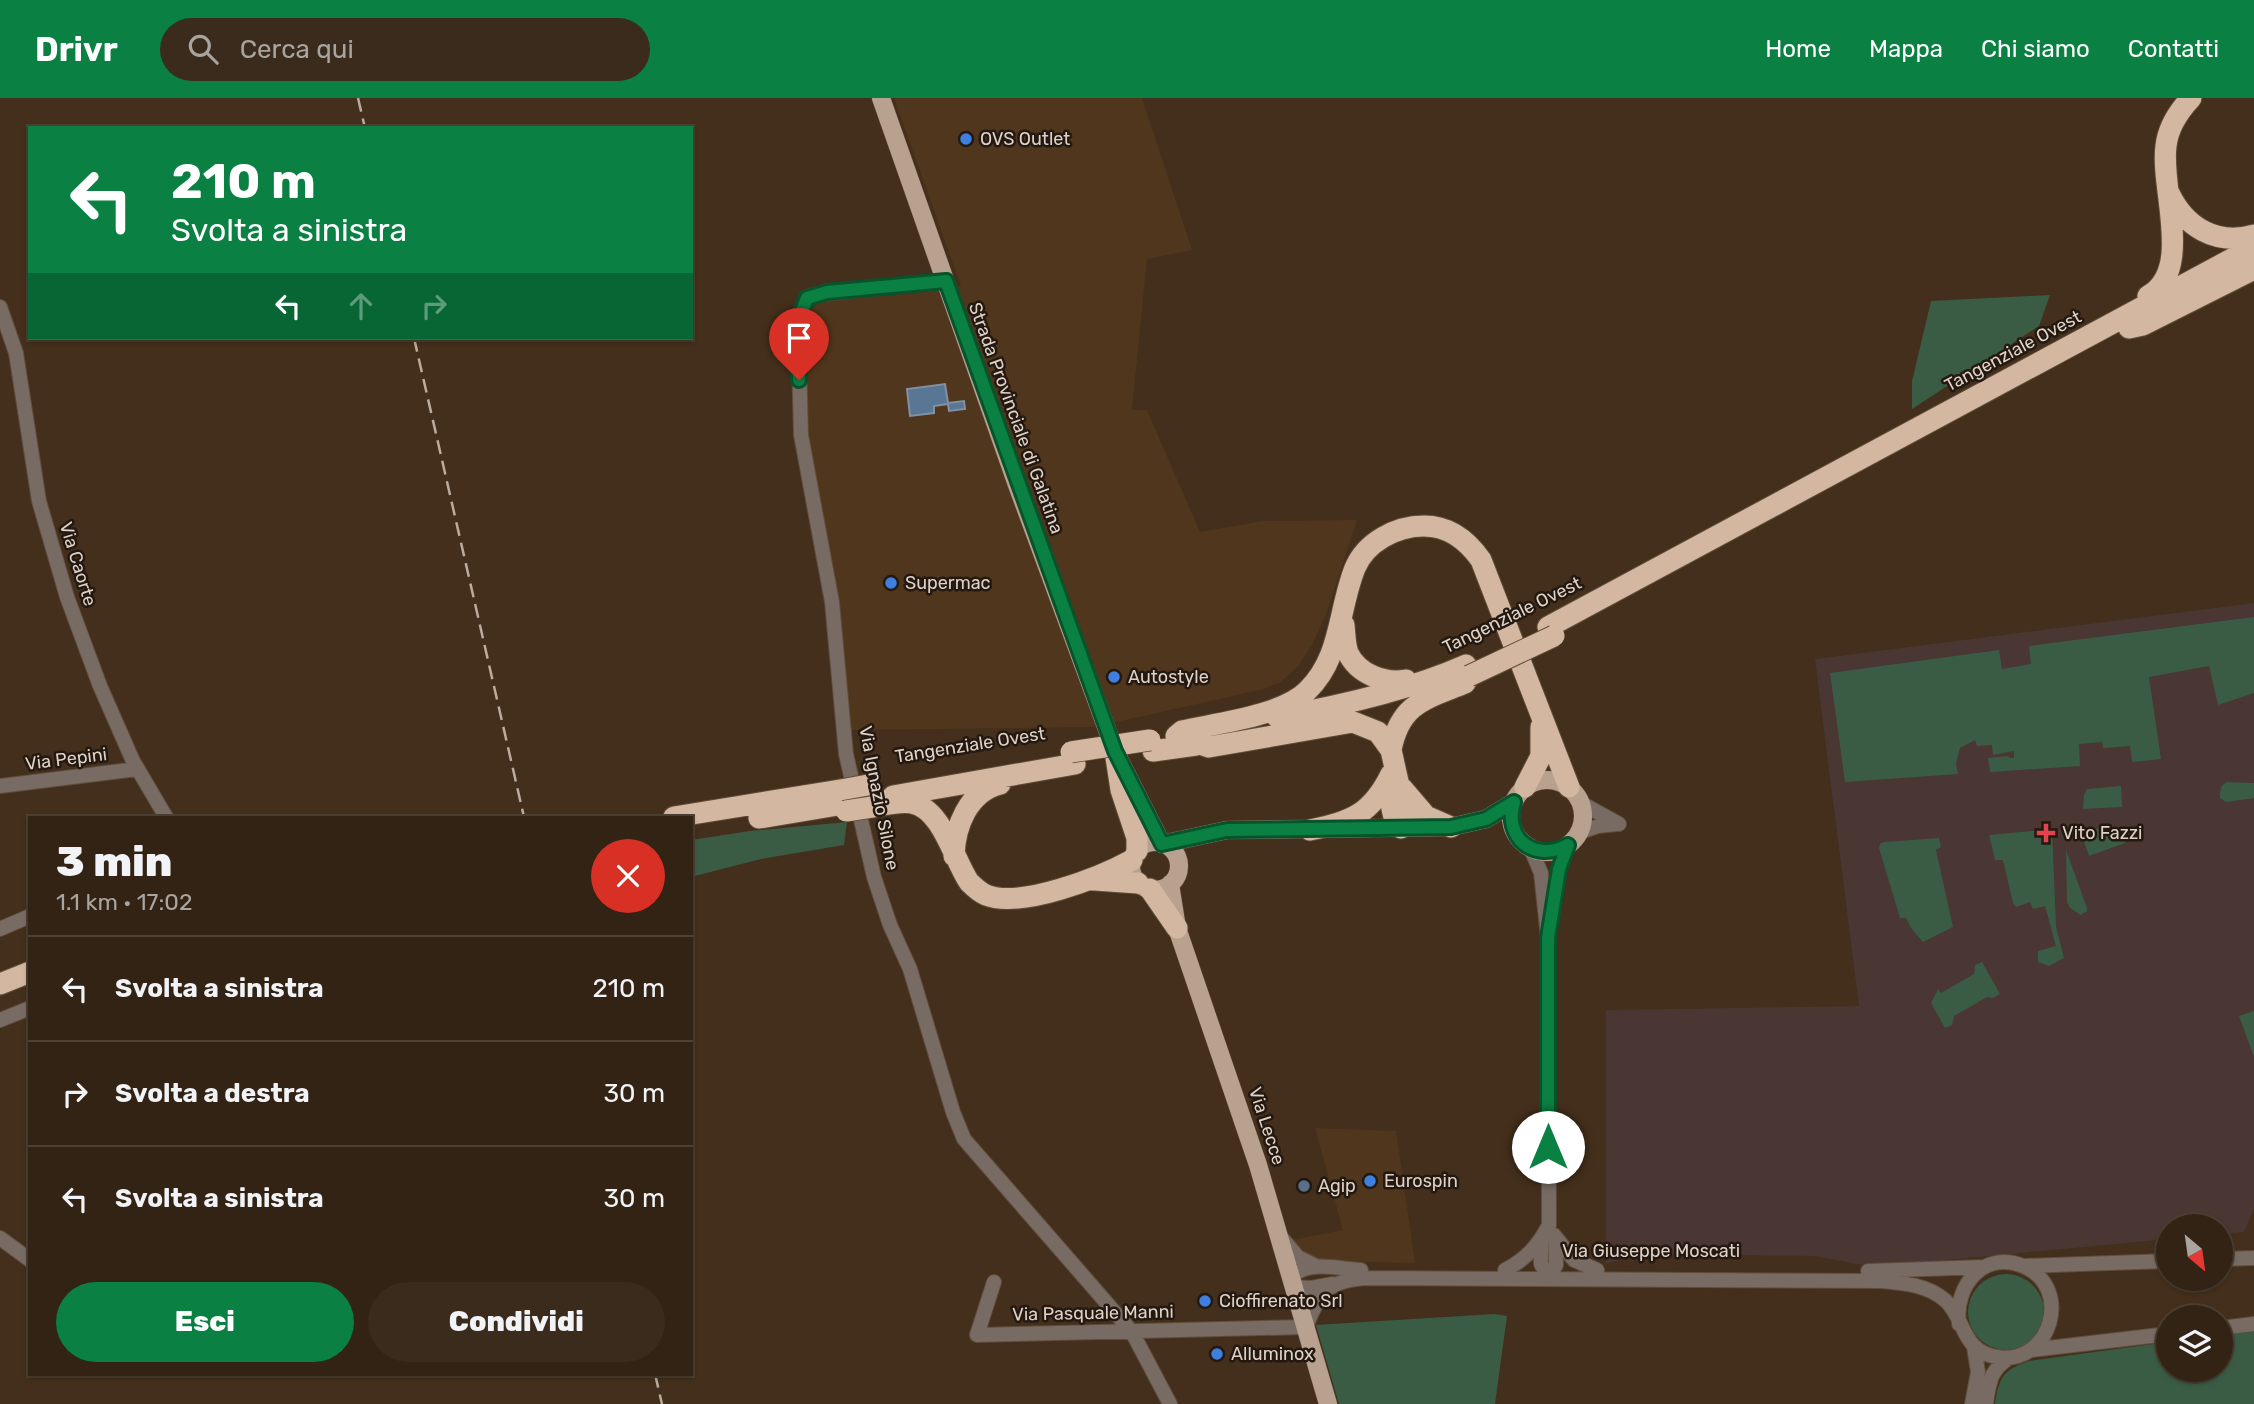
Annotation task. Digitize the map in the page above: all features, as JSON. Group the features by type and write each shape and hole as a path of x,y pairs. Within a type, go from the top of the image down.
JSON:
{"highway":[{"path":"2002,383 2029,363 2154,293 2164,282 2172,253 2164,160 2166,143 2175,118 2190,98"},
{"path":"2167,188 2187,220 2211,236 2235,239 2254,235"},
{"name":"Tangenziale Ovest","path":"1551,631 2254,247"},
{"name":"Tangenziale Ovest","path":"870,797 1151,746 1200,744 1305,725 1394,703 1551,631 2254,260"},
{"path":"2129,328 2143,325 2254,269"},
{"path":"1176,736 1182,731 1275,710 1308,690 1324,668 1334,646 1355,569 1374,544 1391,533 1410,527 1432,526 1467,542 1481,559 1538,711 1575,795"},
{"path":"1343,619 1349,654 1364,672 1373,676 1393,681 1451,666 1465,670 1465,683 1419,702 1408,710 1394,733 1392,799 1394,818 1401,828"},
{"name":"Tangenziale Ovest","path":"1151,746 1176,736 1325,709 1465,670"},
{"path":"1519,794 1541,756 1542,735 1538,711"},
{"path":"1200,744 1209,747 1353,722 1378,732 1416,807 1426,816 1459,826"},
{"path":"685,816 843,802 870,797 922,807 938,822 969,882 985,894 995,897 1028,896 1089,880 1134,855 1137,838 1125,802 1115,751"},
{"path":"954,856 957,830 975,797 995,785 1059,772 1071,761"},
{"path":"1310,830 1339,824 1361,814 1382,792 1395,768"},
{"path":"693,828 795,812 804,818 843,802"},
{"path":"1089,880 1153,886 1177,928"},
{"path":"0,970 28,959"},
{"path":"0,984 28,973"}],"main road":[{"name":"Strada Provinciale di Galatina","path":"881,98 1115,751 1162,844"},
{"path":"1162,844 1173,851 1178,862 1177,874 1153,886 1131,871 1134,855 1148,844 1162,844 1227,830 1459,826 1499,831 1526,845 1549,852 1573,839 1582,823 1575,795 1552,780 1542,780 1486,819 1459,826"},
{"path":"1519,794 1511,810 1513,828 1526,845"},
{"path":"1178,862 1188,848 1199,840 1227,830"},
{"name":"Via Lecce","path":"1153,886 1172,904 1177,928 1246,1129 1294,1281 1328,1404"}],"street":[{"name":"Via Ignazio Silone","path":"946,281 813,295 807,298 798,321 801,435 832,602 846,752 874,877 890,925 909,969 953,1112 964,1139 1132,1332"},
{"name":"Via Caorte","path":"0,307 16,353 39,501 67,597 100,686 137,769 165,816"},
{"name":"Via Pepini","path":"0,786 137,769"},
{"path":"1548,938 1559,869 1573,839 1598,826 1619,824 1575,795"},
{"path":"1125,802 1128,799 1133,800 1148,816"},
{"path":"1526,845 1541,873 1548,938 1548,1234 1557,1253 1549,1273"},
{"path":"0,929 28,917"},
{"path":"0,1020 28,1009"},
{"path":"1279,1234 1298,1257 1316,1266"},
{"path":"1505,1270 1527,1257 1548,1234"},
{"path":"1548,1234 1574,1260 1597,1270"},
{"path":"0,1238 28,1259"},
{"path":"2233,1259 2254,1258"},
{"name":"Via Giuseppe Moscati","path":"1974,1347 1965,1337 1947,1302 1923,1287 1908,1283 1549,1273 1505,1270 1338,1269 1316,1266 1299,1270 1294,1281 1311,1288 1346,1279 1549,1273 1597,1270 1882,1272 1985,1267 2005,1263 2023,1266 2156,1261"},
{"path":"2023,1266 2039,1277 2052,1300 2049,1327 2043,1339 2031,1350"},
{"path":"1959,1324 1959,1297 1965,1284 1985,1267"},
{"name":"Via Pasquale Manni","path":"994,1282 977,1335 1307,1327"},
{"path":"1307,1327 1320,1297 1334,1284"},
{"path":"2233,1327 2254,1324"},
{"path":"1132,1332 1170,1404"},
{"path":"1986,1404 1991,1375 1998,1365 2009,1358 2031,1350 2156,1335"},
{"path":"1974,1347 1985,1354 2009,1358"},
{"path":"1972,1404 1978,1371 1974,1347"}],"shaded area":[{"path":"894,98 1142,98 1192,250 1147,259 1132,410 1147,410 1200,532 1263,521 1357,520 1326,615 1312,645 1298,666 1281,682 1264,689 1094,727 849,730 806,425 802,327 810,301 823,295 961,286"},
{"name":"Vito Fazzi","path":"2254,603 2254,1209 2244,1232 2233,1233 2233,1214 2156,1214 2156,1240 1894,1265 1863,1265 1814,1256 1720,1255 1714,1252 1711,1246 1678,1247 1672,1255 1636,1255 1606,1264 1606,1010 1859,1006 1815,659"},
{"path":"1315,1128 1396,1131 1415,1263 1327,1261 1306,1256 1292,1240 1343,1230"}],"green space":[{"path":"2050,295 2039,326 1912,409 1912,381 1931,301"},
{"path":"2254,617 2254,693 2218,705 2209,666 2149,677 2161,759 2132,762 2130,746 2103,748 2102,742 2079,744 2080,766 1990,772 1988,758 2014,758 2014,751 1993,755 1992,745 1977,746 1975,740 1960,748 1956,763 1958,774 1845,782 1830,673 1999,650 2002,669 2031,664 2029,646"},
{"path":"2227,782 2254,783 2254,798 2226,802 2220,798 2220,793"},
{"path":"2121,786 2122,807 2083,809 2087,789"},
{"path":"847,822 844,845 761,859 693,876 693,840 750,831"},
{"path":"2124,827 2125,843 2089,856 2080,830"},
{"path":"2052,829 2056,927 2064,958 2049,966 2038,962 2038,951 2056,946 2045,906 2033,909 2030,902 2016,907 2003,860 1995,860 1989,835"},
{"path":"1939,838 1941,847 1936,850 1953,927 1923,942 1906,918 1900,918 1879,848 1884,842"},
{"path":"2066,850 2087,908 2081,915 2070,908 2067,902"},
{"path":"1982,962 2000,994 1993,998 1987,997 1954,1016 1952,1025 1945,1028 1931,1003 1938,989 1941,993 1974,974 1975,965"},
{"path":"2254,1011 2254,1057 2239,1016"},
{"path":"2014,1274 2027,1280 2038,1291 2044,1304 2042,1327 2027,1344 2014,1350 1998,1350 1985,1344 1970,1327 1968,1304 1974,1291 1991,1276"},
{"path":"1494,1314 1507,1316 1495,1404 1339,1404 1316,1325"},
{"path":"2254,1331 2254,1404 1995,1404 1998,1387 2004,1376 2013,1368 2029,1361 2156,1344 2156,1382 2233,1382 2233,1334"}],"water":[{"path":"945,384 948,403 964,401 965,409 949,411 948,404 934,406 934,413 910,416 907,389"}],"railway":[{"path":"358,98 365,126"},
{"path":"414,340 524,816"},
{"path":"655,1376 662,1404"}],"place":[{"name":"OVS Outlet","path":"966,139"},
{"name":"Supermac","path":"891,583"},
{"name":"Autostyle","path":"1114,677"},
{"name":"Vito Fazzi","path":"2046,833"},
{"name":"Eurospin","path":"1370,1181"},
{"name":"Agip","path":"1304,1186"},
{"name":"Cioffirenato Srl","path":"1205,1301"},
{"name":"Alluminox","path":"1217,1354"}],"route":[{"path":"799,380 798,321 807,298 827,292 946,281 1115,751 1162,844 1227,830 1451,827 1486,819 1514,802 1511,819 1522,842 1539,851 1549,852 1568,845 1559,869 1548,938 1548,1147"}]}
